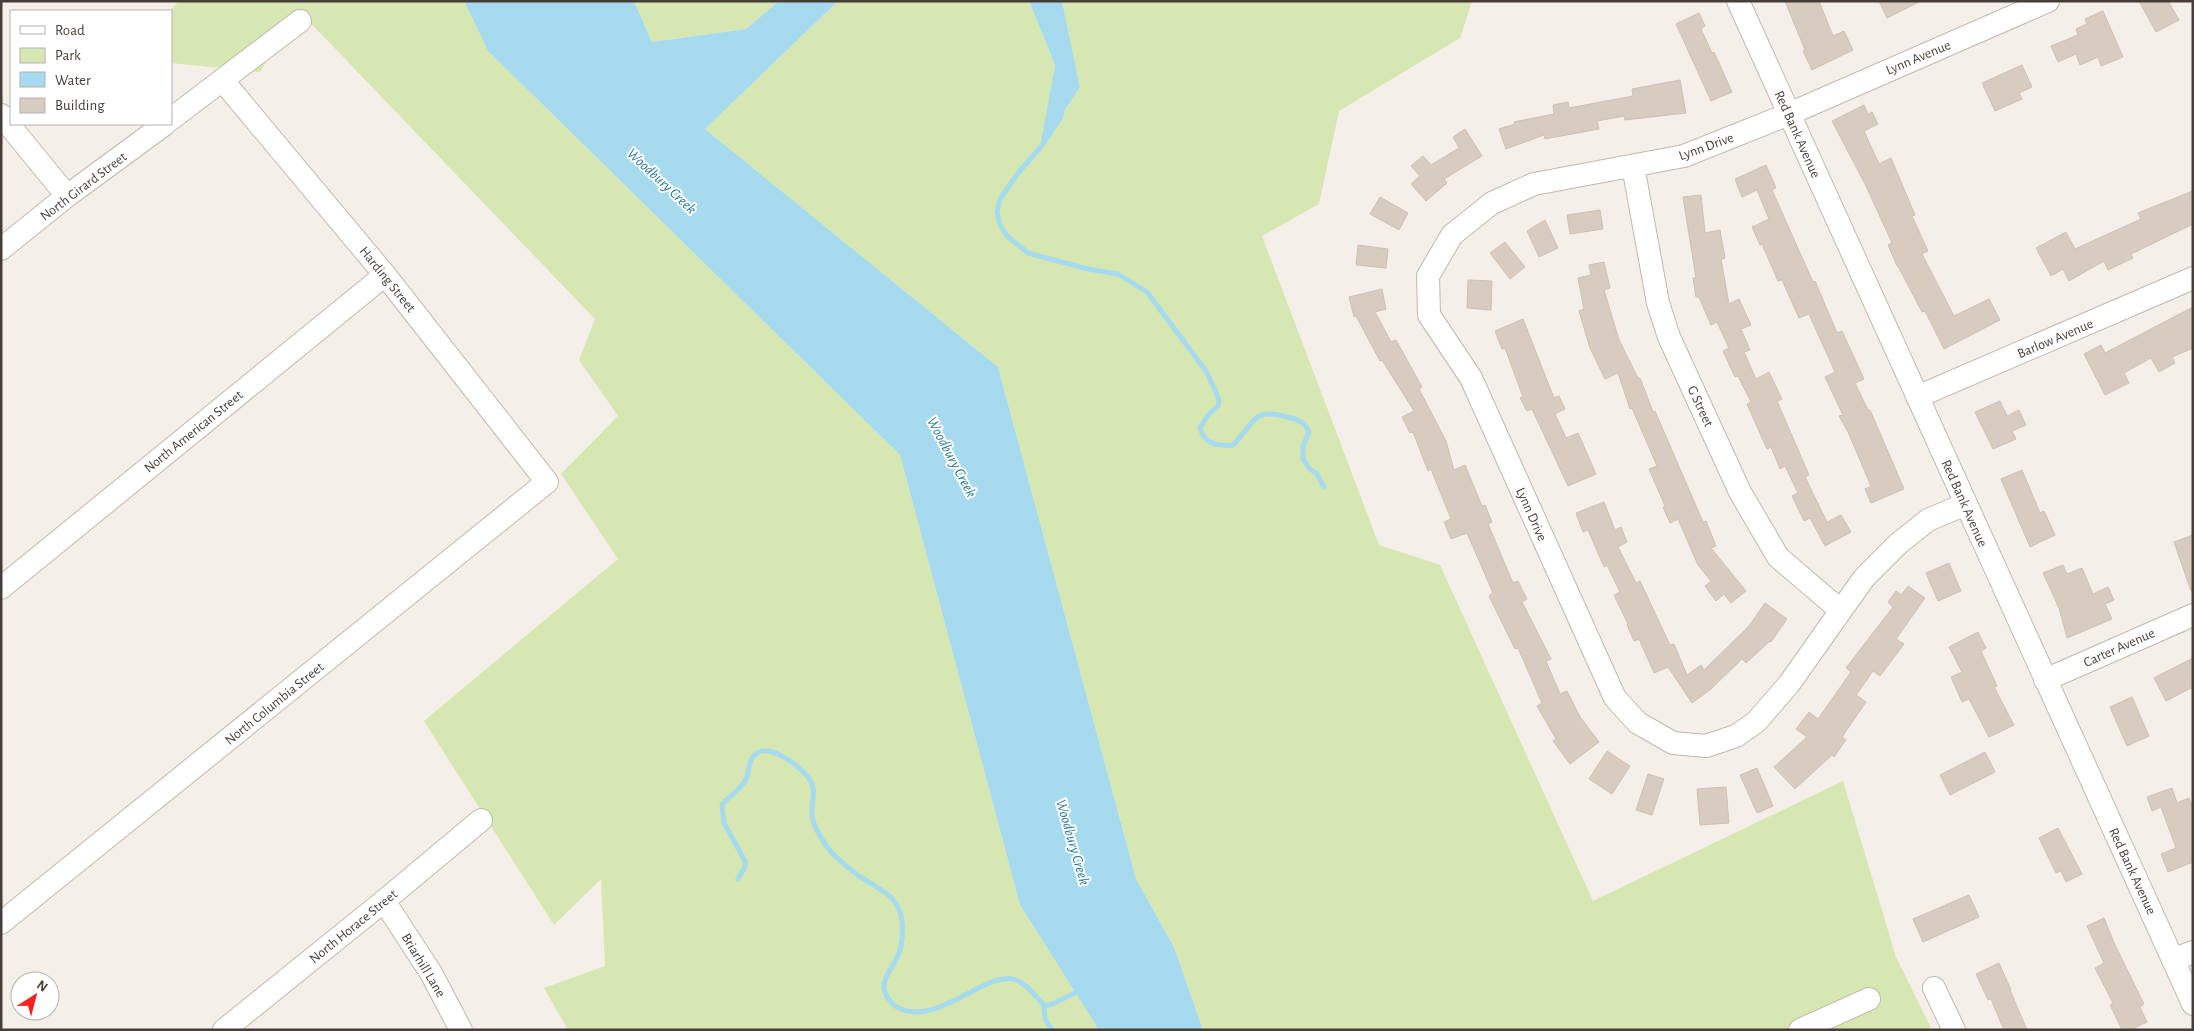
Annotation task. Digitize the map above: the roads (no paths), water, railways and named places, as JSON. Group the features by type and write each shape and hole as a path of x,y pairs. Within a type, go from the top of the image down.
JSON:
{"street":[{"name":"Red Bank Avenue","path":"1738,1 2045,680 2183,956 2193,1004"},
{"name":"Lynn Avenue","path":"1789,114 2048,1"},
{"path":"172,118 224,81 300,21"},
{"name":"Harding Street","path":"224,81 385,275 547,482"},
{"name":"Lynn Drive","path":"1789,114 1684,156 1534,184 1492,203 1452,235 1428,276 1429,315 1471,378 1615,698 1638,723 1673,743 1706,746 1736,736 1756,722 1789,684 1864,578 1898,544 1928,520 1966,504"},
{"path":"1,115 67,196"},
{"name":"North Girard Street","path":"1,249 67,196 164,125"},
{"name":"G Street","path":"1633,166 1650,268 1669,337 1740,492 1778,557 1840,610"},
{"name":"North American Street","path":"1,588 385,275"},
{"name":"Barlow Avenue","path":"1917,397 2193,278"},
{"name":"North Columbia Street","path":"1,923 547,482"},
{"name":"Carter Avenue","path":"2045,680 2193,615"},
{"name":"North Horace Street","path":"224,1030 481,820"},
{"name":"Briarhill Lane","path":"384,901 430,974 461,1030"},
{"path":"1934,988 1954,1030"},
{"path":"1800,1030 1869,999"}],"water":[{"name":"Woodbury Creek","path":"464,1 634,1 652,42 746,29 779,1 838,1 705,129 998,367 1136,879 1174,947 1203,1030 1099,1030 1020,905 900,455 488,51"},
{"path":"1029,1 1062,1 1080,87 1040,148 1055,65"}],"waterway":[{"path":"1062,113 1040,148 1018,173 1000,199 997,212 1000,225 1007,236 1028,253 1088,269 1118,274 1147,292 1206,371 1216,392 1219,401 1218,406 1208,415 1200,428 1205,438 1217,445 1233,445 1255,419 1260,416 1276,414 1297,420 1303,423 1309,432 1303,446 1303,459 1309,468 1317,474 1324,487"},
{"path":"738,879 745,866 745,861 724,823 722,805 745,781 754,755 763,751 771,752 796,765 809,778 814,791 812,809 814,823 829,849 852,871 887,894 897,905 902,922 901,944 899,953 885,980 884,986 888,999 895,1006 910,1012 927,1011 943,1006 990,983 1004,979 1016,980 1028,988 1044,1005 1045,1019 1052,1030"},
{"path":"1044,1005 1050,1005 1081,990"}]}
